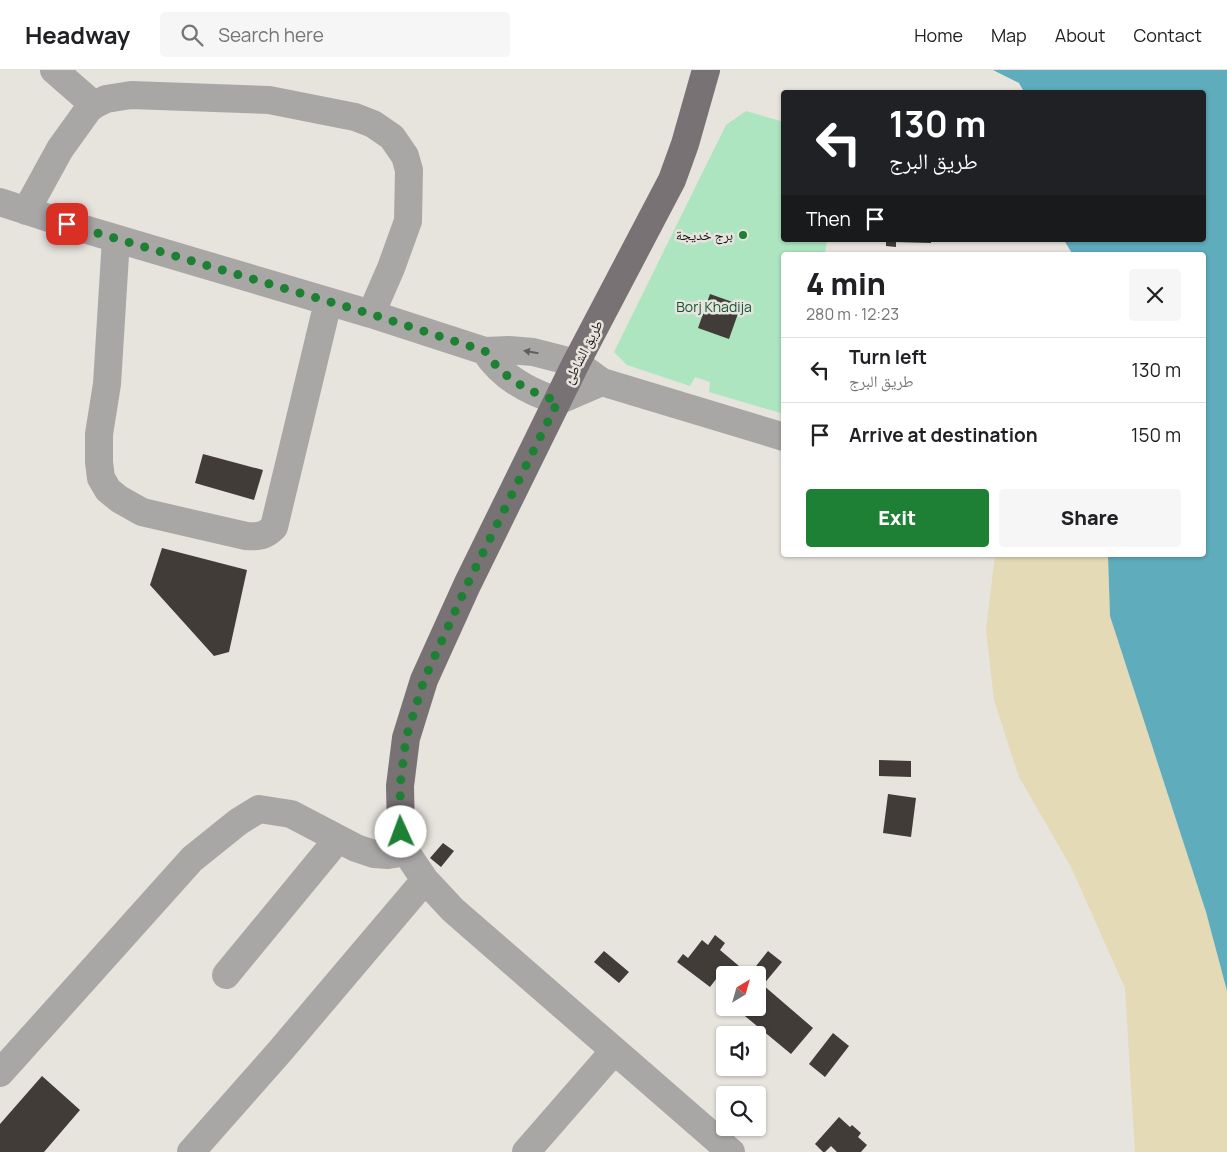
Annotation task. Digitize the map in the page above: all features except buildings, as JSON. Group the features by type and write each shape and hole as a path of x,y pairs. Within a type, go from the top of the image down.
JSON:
{"main road":[{"name":"طريق الشاطئ","path":"404,842 400,786 406,738 424,680 467,585 576,363 672,180 685,144 706,70"}],"street":[{"path":"54,70 94,105"},
{"path":"26,211 60,149 88,110 106,99 131,95 268,100 355,117 381,128 398,145 405,156 409,170 408,221 391,268 371,314"},
{"path":"0,202 116,239 371,314 485,351 533,352 576,363 602,382 781,436"},
{"path":"116,239 107,384 99,434 99,462 101,478 108,490 119,500 142,512 246,536 267,534 274,527 328,302"},
{"path":"485,351 492,361 522,387 538,395 558,401 602,382"},
{"path":"0,1073 192,859 238,822 259,809 291,814 356,848 374,854 388,855 404,842 425,880 452,910 614,1051 717,1147"},
{"path":"226,974 338,839"},
{"path":"191,1152 281,1050 425,880"},
{"path":"531,1150 614,1051"}],"green space":[{"name":"Borj Khadija","path":"746,111 781,121 781,242 827,242 825,252 781,252 781,413 709,392 710,382 695,377 690,386 627,365 614,352 726,125"}],"sand":[{"path":"995,557 1108,557 1110,616 1206,912 1227,991 1227,1152 1135,1152 1125,988 1071,867 1019,777 994,700 986,630"}],"water":[{"path":"993,70 1227,70 1227,991 1206,912 1110,616 1108,557 1206,557 1206,252 1071,252 1065,242 1206,242 1206,90 1023,90 1019,83"}],"place":[{"name":"برج خديجة","path":"743,235"}],"route":[{"path":"67,224 371,314 485,351 506,375 522,387 538,395 558,401 467,585 424,680 406,738 400,786 401,832"}]}
